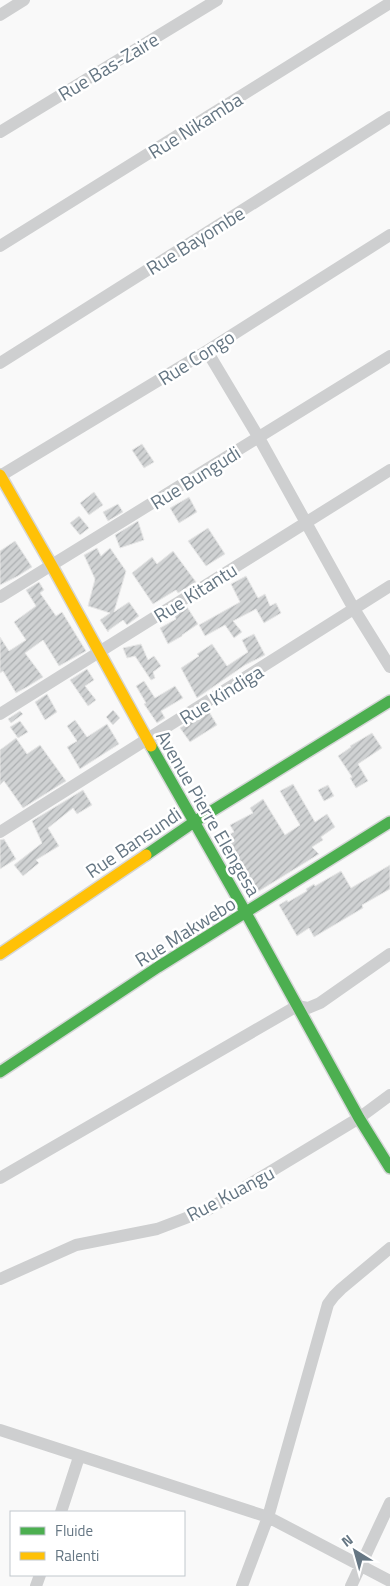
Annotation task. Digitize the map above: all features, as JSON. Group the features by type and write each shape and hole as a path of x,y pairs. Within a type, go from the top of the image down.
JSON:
{"street":[{"path":"0,15 24,0"},
{"name":"Rue Bas-Zaire","path":"0,132 217,0"},
{"name":"Rue Nikamba","path":"0,246 390,2"},
{"name":"Rue Bayombe","path":"0,363 390,117"},
{"name":"Rue Congo","path":"0,476 207,351 390,235"},
{"path":"207,351 259,438 354,609 390,667"},
{"name":"Rue Bungudi","path":"0,597 390,356"},
{"name":"Rue Kitantu","path":"0,714 390,470"},
{"name":"Avenue Pierre Elengesa","path":"0,476 359,1118 390,1168"},
{"name":"Rue Kindiga","path":"0,832 390,586"},
{"name":"Rue Bansundi","path":"0,954 194,822 390,701"},
{"name":"Rue Makwebo","path":"0,1072 158,967 390,822"},
{"path":"0,1178 297,1006 308,1008 320,1003 390,954"},
{"name":"Rue Kuangu","path":"0,1279 76,1244 157,1229 207,1210 359,1118 390,1095"},
{"path":"242,1586 268,1517 328,1304 334,1296 390,1248"},
{"path":"0,1430 268,1517 390,1581"},
{"path":"61,1511 79,1457"},
{"path":"351,1586 390,1503"}],"building":[{"path":"142,444 154,462 144,468 132,450"},
{"path":"94,492 103,505 89,515 80,503"},
{"path":"189,497 197,512 179,523 170,508"},
{"path":"118,504 123,512 108,521 103,512"},
{"path":"79,516 89,528 80,535 70,523"},
{"path":"138,521 144,540 120,548 115,535"},
{"path":"208,528 225,554 206,566 188,541"},
{"path":"15,541 32,567 0,585 0,551"},
{"path":"97,548 101,556 110,548 126,571 114,612 129,602 139,616 127,625 123,620 108,632 100,620 110,613 88,606 95,579 84,555"},
{"path":"173,551 196,582 178,593 176,590 153,604 132,573 152,557 157,564"},
{"path":"246,576 258,598 265,594 270,606 276,603 281,613 264,623 256,609 233,621 242,632 234,638 225,625 205,636 199,625 240,602 231,584"},
{"path":"39,582 44,590 40,593 56,616 62,612 86,651 59,666 43,640 25,653 43,677 16,693 3,671 0,673 0,637 9,651 26,640 14,622 36,606 26,590"},
{"path":"187,607 198,624 168,644 160,628 176,619 174,615"},
{"path":"254,634 265,655 245,665 197,698 181,668 199,656 197,654 212,644 227,666 248,652 242,640"},
{"path":"141,644 148,660 154,656 161,666 153,672 155,678 151,680 135,656 127,658 123,648"},
{"path":"87,669 94,680 85,686 96,700 88,706 70,680"},
{"path":"144,681 155,698 175,686 183,698 161,711 165,718 157,723 144,704 146,703 136,686"},
{"path":"47,694 57,712 45,720 35,702"},
{"path":"113,710 120,718 113,725 106,717"},
{"path":"208,710 217,725 190,742 180,728"},
{"path":"20,711 23,714 11,723 8,719"},
{"path":"75,720 87,737 107,724 119,744 80,769 67,747 77,741 67,726"},
{"path":"20,721 28,732 18,738 10,727"},
{"path":"372,733 382,748 358,764 368,781 356,788 350,778 352,777 338,756 350,746"},
{"path":"16,738 27,754 40,745 66,781 23,808 4,781 0,785 0,750"},
{"path":"293,784 315,822 327,814 335,827 321,837 323,840 312,847 319,854 251,896 230,862 229,858 235,854 224,837 234,832 230,825 253,813 250,808 263,799 285,835 300,825 280,791"},
{"path":"328,785 334,796 324,801 318,790"},
{"path":"83,790 92,805 77,814 73,808 48,828 59,846 36,860 39,863 23,876 14,865 42,843 32,821"},
{"path":"4,839 16,859 0,869 0,840"},
{"path":"390,865 390,889 362,905 363,908 314,937 309,928 297,936 279,905 287,900 288,902 307,891 306,889 314,884 315,886 341,871 351,888"}],"traffic: fast":[{"path":"146,855 194,822 390,701"},
{"path":"151,746 359,1118 390,1168"},
{"path":"0,1072 158,967 390,822"}],"traffic: slow":[{"path":"0,475 151,746"},
{"path":"0,954 146,855"}]}
